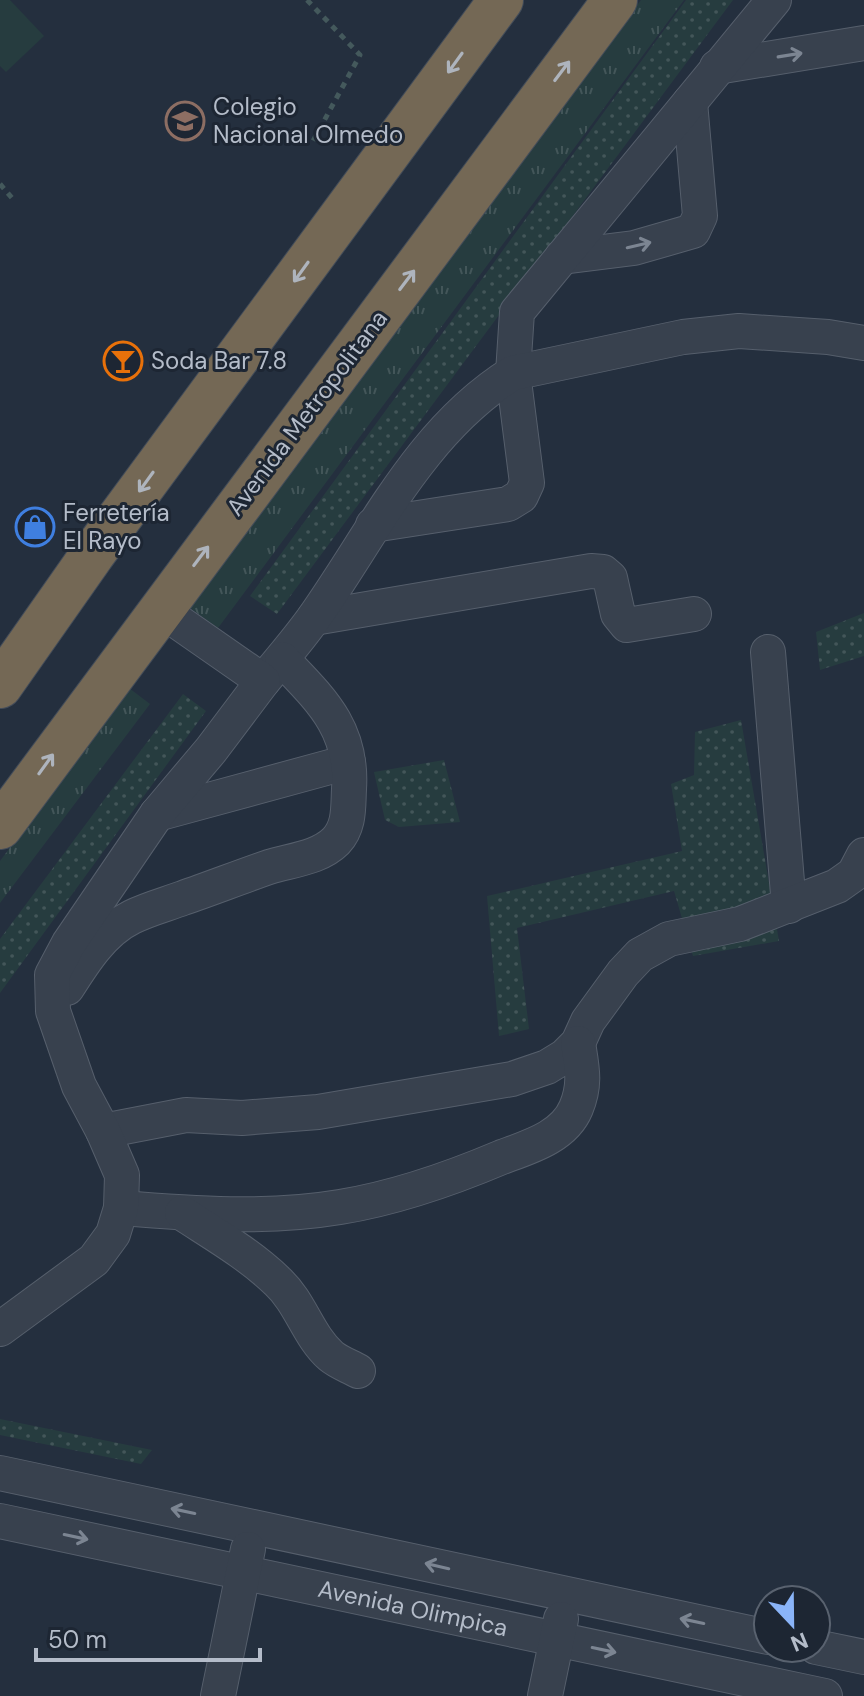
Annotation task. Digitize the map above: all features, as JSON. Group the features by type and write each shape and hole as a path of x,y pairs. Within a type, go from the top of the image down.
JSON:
{"highway":[{"path":"0,686 501,0"},
{"name":"Avenida Metropolitana","path":"0,827 615,0"}],"street":[{"path":"373,525 508,504 521,496 527,483 513,373 517,312 774,0"},
{"path":"717,67 864,43"},
{"path":"562,257 634,248 693,231 700,216 690,102"},
{"path":"0,1329 94,1260 113,1234 121,1208 122,1175 79,1086 53,1011 52,975 69,943 157,814 314,618 419,460 465,409 513,373 683,337 739,331 828,337 864,343"},
{"path":"314,618 591,571 603,572 610,578 618,614 627,625 694,614"},
{"path":"53,1011 82,963 106,935 130,917 271,866 316,854 334,843 343,833 348,820 348,762 341,735 327,707 272,670 161,610"},
{"path":"768,652 789,906"},
{"path":"157,814 348,762"},
{"path":"103,1131 186,1115 242,1118 318,1112 512,1079 547,1067 578,1043 588,1021 640,955 669,939 740,924 789,906 854,874 864,855"},
{"path":"121,1208 182,1213 273,1213 340,1207 441,1182 549,1138 575,1111 584,1079 578,1043"},
{"path":"182,1213 249,1258 278,1282 298,1304 312,1333 331,1356 358,1371"},
{"name":"Avenida Olimpica","path":"0,1473 752,1634"},
{"name":"Avenida Olimpica","path":"0,1521 825,1696"},
{"path":"218,1696 253,1525"},
{"path":"545,1696 566,1595"},
{"path":"832,1650 864,1657"}],"path":[{"path":"307,0 360,55 313,141"},
{"path":"0,184 12,198"}],"green space":[{"path":"0,0 10,0 44,36 6,72 0,66"},
{"path":"641,0 684,0 218,628 190,608"},
{"path":"686,0 733,0 277,614 250,596"},
{"path":"864,613 864,656 820,670 816,632"},
{"path":"129,688 150,704 0,903 0,861"},
{"path":"183,694 206,711 0,993 0,939"},
{"path":"741,720 779,941 693,956 674,891 517,928 529,1029 499,1036 487,896 682,851 671,784 694,775 695,732"},
{"path":"444,760 460,822 399,827 385,820 374,772"},
{"path":"0,1419 152,1450 141,1464 0,1435"}],"place":[{"name":"Colegio Nacional Olmedo","path":"185,121"},
{"name":"Soda Bar 7.8","path":"123,361"},
{"name":"Ferretería El Rayo","path":"35,527"}]}
